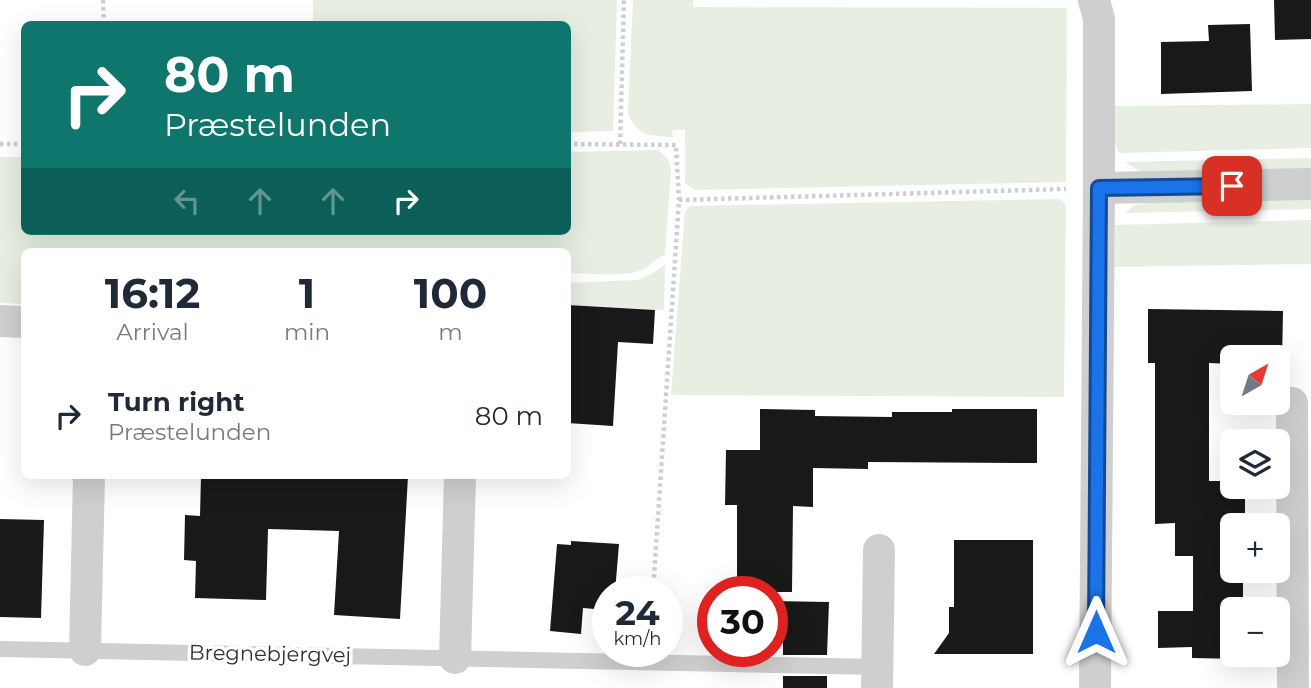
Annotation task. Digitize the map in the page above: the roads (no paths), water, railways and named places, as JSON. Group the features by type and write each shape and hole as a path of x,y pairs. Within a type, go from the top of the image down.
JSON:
{"street":[{"path":"1094,0 1099,19 1096,688"},
{"path":"1099,188 1311,184"},
{"path":"0,321 21,322"},
{"path":"1292,403 1293,688"},
{"path":"85,650 89,479"},
{"path":"455,658 460,479"},
{"path":"877,678 878,550"}],"lane":[{"name":"Bregnebjergvej","path":"0,649 455,658 877,678"}]}
